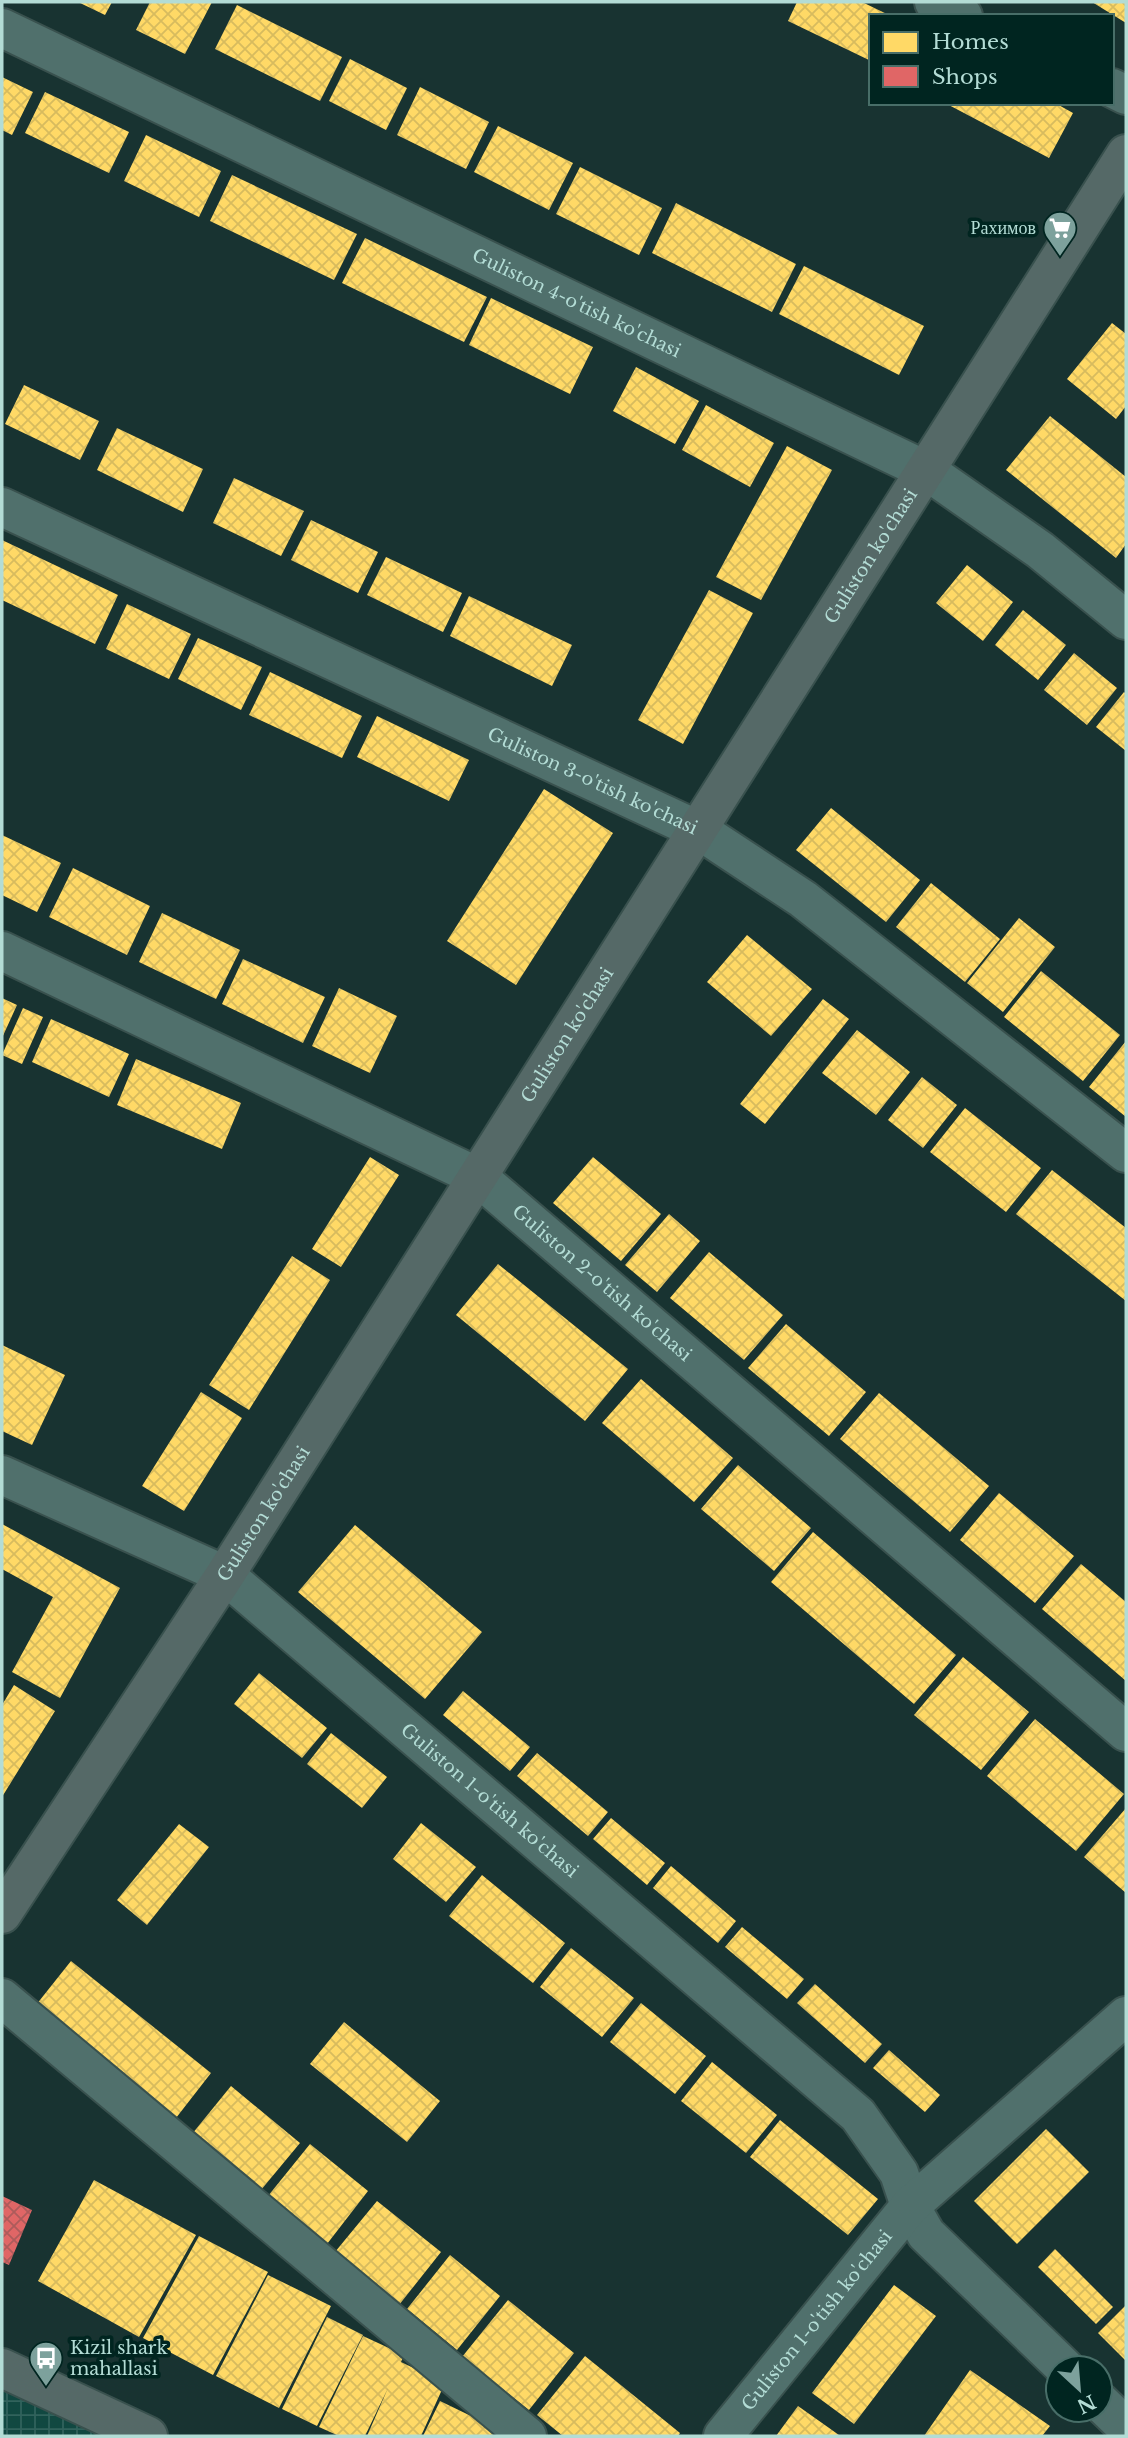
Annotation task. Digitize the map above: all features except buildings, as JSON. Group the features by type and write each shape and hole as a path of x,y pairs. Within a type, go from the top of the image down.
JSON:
{"main road":[{"name":"Guliston ko'chasi","path":"2,1914 225,1575 700,831 1126,154"},
{"path":"2,2368 148,2436"}],"street":[{"path":"934,2 959,14"},
{"name":"Guliston 4-o'tish ko'chasi","path":"2,28 927,471 1040,550 1126,620"},
{"name":"Guliston 3-o'tish ko'chasi","path":"2,507 700,831 803,899 1126,1153"},
{"name":"Guliston 2-o'tish ko'chasi","path":"2,951 478,1177 1126,1732"},
{"name":"Guliston 1-o'tish ko'chasi","path":"2,1475 225,1575 858,2115 899,2173 910,2206 926,2234 1050,2354"},
{"path":"2,1998 527,2436"},
{"name":"Guliston 1-o'tish ko'chasi","path":"723,2436 910,2206 1126,2016"}],"shaded area":[{"path":"2,2368 148,2436 2,2436"}],"place":[{"name":"Рахимов","path":"1060,258"},
{"name":"Kizil shark mahallasi","path":"46,2388"}]}
